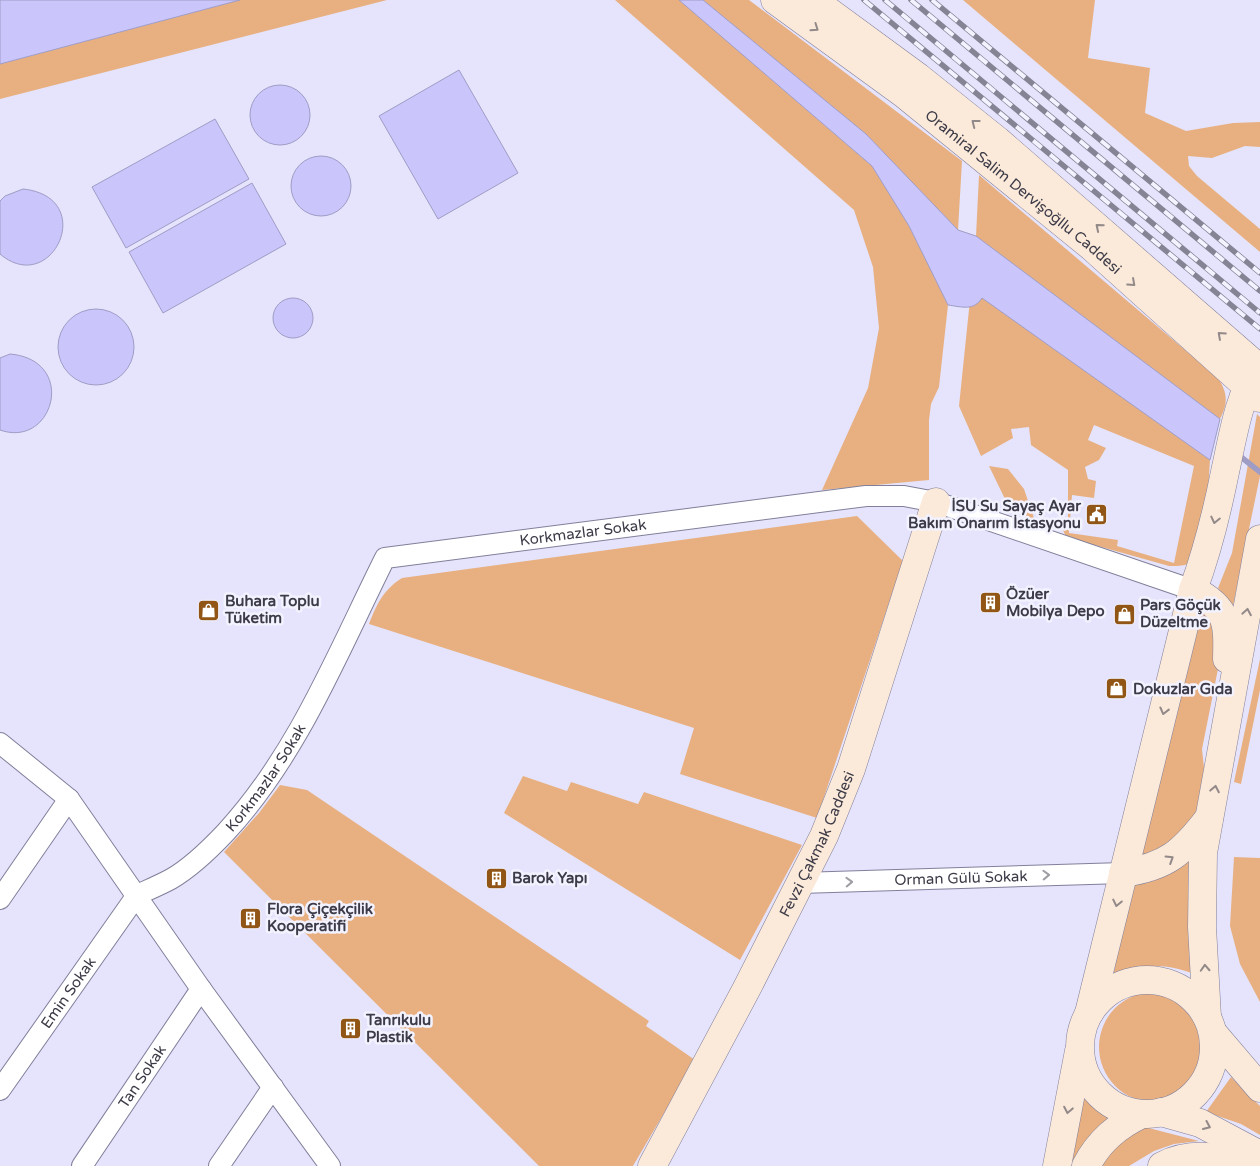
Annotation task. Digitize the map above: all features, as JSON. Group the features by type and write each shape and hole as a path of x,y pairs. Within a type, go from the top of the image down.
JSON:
{"main road":[{"name":"Oramiral Salim Dervişoğllu Caddesi","path":"775,0 904,94 1256,380"},
{"name":"Oramiral Salim Dervişoğllu Caddesi","path":"813,0 918,77 998,141 1256,380"},
{"path":"1057,1166 1083,1029 1089,1013 1193,590 1206,553 1233,431 1256,380"},
{"name":"Fevzi Çakmak Caddesi","path":"652,1166 748,988 824,836 851,769 936,502"},
{"path":"1086,1166 1100,1144 1123,1123 1180,1105 1201,1086 1208,1074 1214,1054 1210,1025 1202,900 1203,853 1260,538"},
{"path":"1193,590 1216,604 1222,612 1226,623 1226,733"},
{"path":"1124,873 1143,870 1169,860 1192,840 1210,816"},
{"path":"1089,1013 1100,999 1114,988 1131,982 1149,980 1167,983 1184,990 1197,1002 1210,1025 1260,1088"},
{"path":"1080,1045 1083,1065 1096,1088 1105,1098 1122,1109 1200,1123 1260,1155"},
{"path":"1162,1166 1188,1158 1211,1157 1244,1166"}],"street":[{"name":"Korkmazlar Sokak","path":"137,895 172,878 207,852 257,797 276,770 310,710 385,558 866,496 904,496 936,502 1193,590"},
{"path":"3,749 69,799 201,989 330,1166"},
{"path":"0,899 69,799"},
{"name":"Orman Gülü Sokak","path":"800,883 1124,873"},
{"name":"Emin Sokak","path":"0,1090 137,895"},
{"name":"Tan Sokak","path":"82,1166 201,989"},
{"path":"219,1166 273,1087"}],"shaded area":[{"path":"0,0 240,0 0,64"},
{"path":"240,0 387,0 0,99 0,64"},
{"path":"615,0 679,0 872,166 909,226 948,305 939,387 931,404 929,420 929,480 822,490 868,388 879,328 873,267 854,210"},
{"path":"679,0 703,0 866,134 958,230 976,236 1220,419 1210,460 982,298 975,305 971,306 948,305 909,226 872,166"},
{"path":"703,0 749,0 962,161 958,230 866,134"},
{"path":"963,0 1095,0 1088,58 1150,68 1145,113 1186,131 1233,123 1260,122 1260,147 1245,146 1212,158 1188,156 1189,166 1197,176 1260,229 1260,252"},
{"path":"459,70 518,173 438,219 379,116"},
{"path":"280,85 296,90 301,94 305,99 310,115 305,131 301,136 296,140 280,145 264,140 259,136 255,131 250,115 255,99 259,94 264,90"},
{"path":"215,119 249,179 126,248 92,187"},
{"path":"315,156 327,156 338,161 346,169 351,180 349,198 338,211 327,216 315,216 304,211 296,203 291,192 291,180 296,169 304,161"},
{"path":"979,175 1218,378 1226,398 1220,419 976,236"},
{"path":"252,183 286,244 163,313 129,252"},
{"path":"23,189 46,196 59,209 63,225 60,241 50,255 36,264 19,264 0,254 0,201 5,196"},
{"path":"971,290 1210,460 1206,517 1199,548 1193,559 1185,565 1169,566 1066,537 1060,523 1068,522 1068,470 1031,445 1029,427 1011,429 1013,438 981,456 959,406","holes":["1094,425 1194,466 1174,563 1117,546 1118,540 1069,533 1072,495 1094,498 1096,481 1088,479 1085,467 1099,460 1106,448 1088,440"]},
{"path":"297,298 304,301 310,307 313,318 312,326 304,335 297,338 289,338 282,335 274,326 273,314 276,307 285,299"},
{"path":"96,309 110,312 123,320 131,333 134,347 131,361 123,374 110,382 96,385 82,382 69,374 61,361 58,347 61,333 69,320 82,312"},
{"path":"10,354 31,360 45,371 51,386 51,401 45,416 34,427 19,432 0,430 0,358"},
{"path":"1257,414 1260,417 1260,476 1233,606 1218,588 1232,553"},
{"path":"989,466 1008,469 1024,489 1036,524 1005,499"},
{"path":"857,516 903,561 817,818 680,774 694,728 369,624 381,598 390,587 402,578"},
{"path":"1199,613 1208,613 1215,619 1219,664 1202,749 1205,777 1199,807 1192,823 1180,838 1138,861"},
{"path":"1260,659 1260,690 1241,784 1234,782"},
{"path":"523,776 567,791 571,782 638,804 644,792 802,845 740,960 504,813"},
{"path":"280,785 307,790 649,1021 646,1026 695,1060 633,1166 539,1166 224,852 259,813"},
{"path":"1194,854 1196,975 1175,968 1154,966 1134,969 1113,976 1133,880"},
{"path":"1234,857 1260,858 1260,1002 1240,964 1230,926"},
{"path":"1154,992 1175,996 1193,1008 1205,1026 1209,1047 1205,1068 1193,1086 1175,1098 1154,1102 1133,1098 1115,1086 1103,1068 1099,1047 1103,1026 1115,1008 1133,996"},
{"path":"1231,1077 1260,1106 1260,1135 1241,1124 1206,1112"},
{"path":"1086,1091 1111,1115 1101,1125 1075,1166 1069,1166"},
{"path":"1141,1126 1199,1141 1174,1144 1154,1151 1129,1166 1098,1166 1109,1144"}],"waterway":[{"path":"1236,453 1260,472"}],"railway":[{"path":"864,0 1260,329"},
{"path":"885,0 1260,313"},
{"path":"911,0 1260,291"},
{"path":"932,0 1260,273"}],"place":[{"name":"İSU Su Sayaç Ayar Bakım Onarım İstasyonu","path":"1097,515"},
{"name":"Özüer Mobilya Depo","path":"990,603"},
{"name":"Buhara Toplu Tüketim","path":"209,610"},
{"name":"Pars Göçük Düzeltme","path":"1124,614"},
{"name":"Dokuzlar Gıda","path":"1117,689"},
{"name":"Barok Yapı","path":"496,878"},
{"name":"Flora Çiçekçilik Kooperatifi","path":"251,918"},
{"name":"Tanrıkulu Plastik","path":"350,1029"}]}
